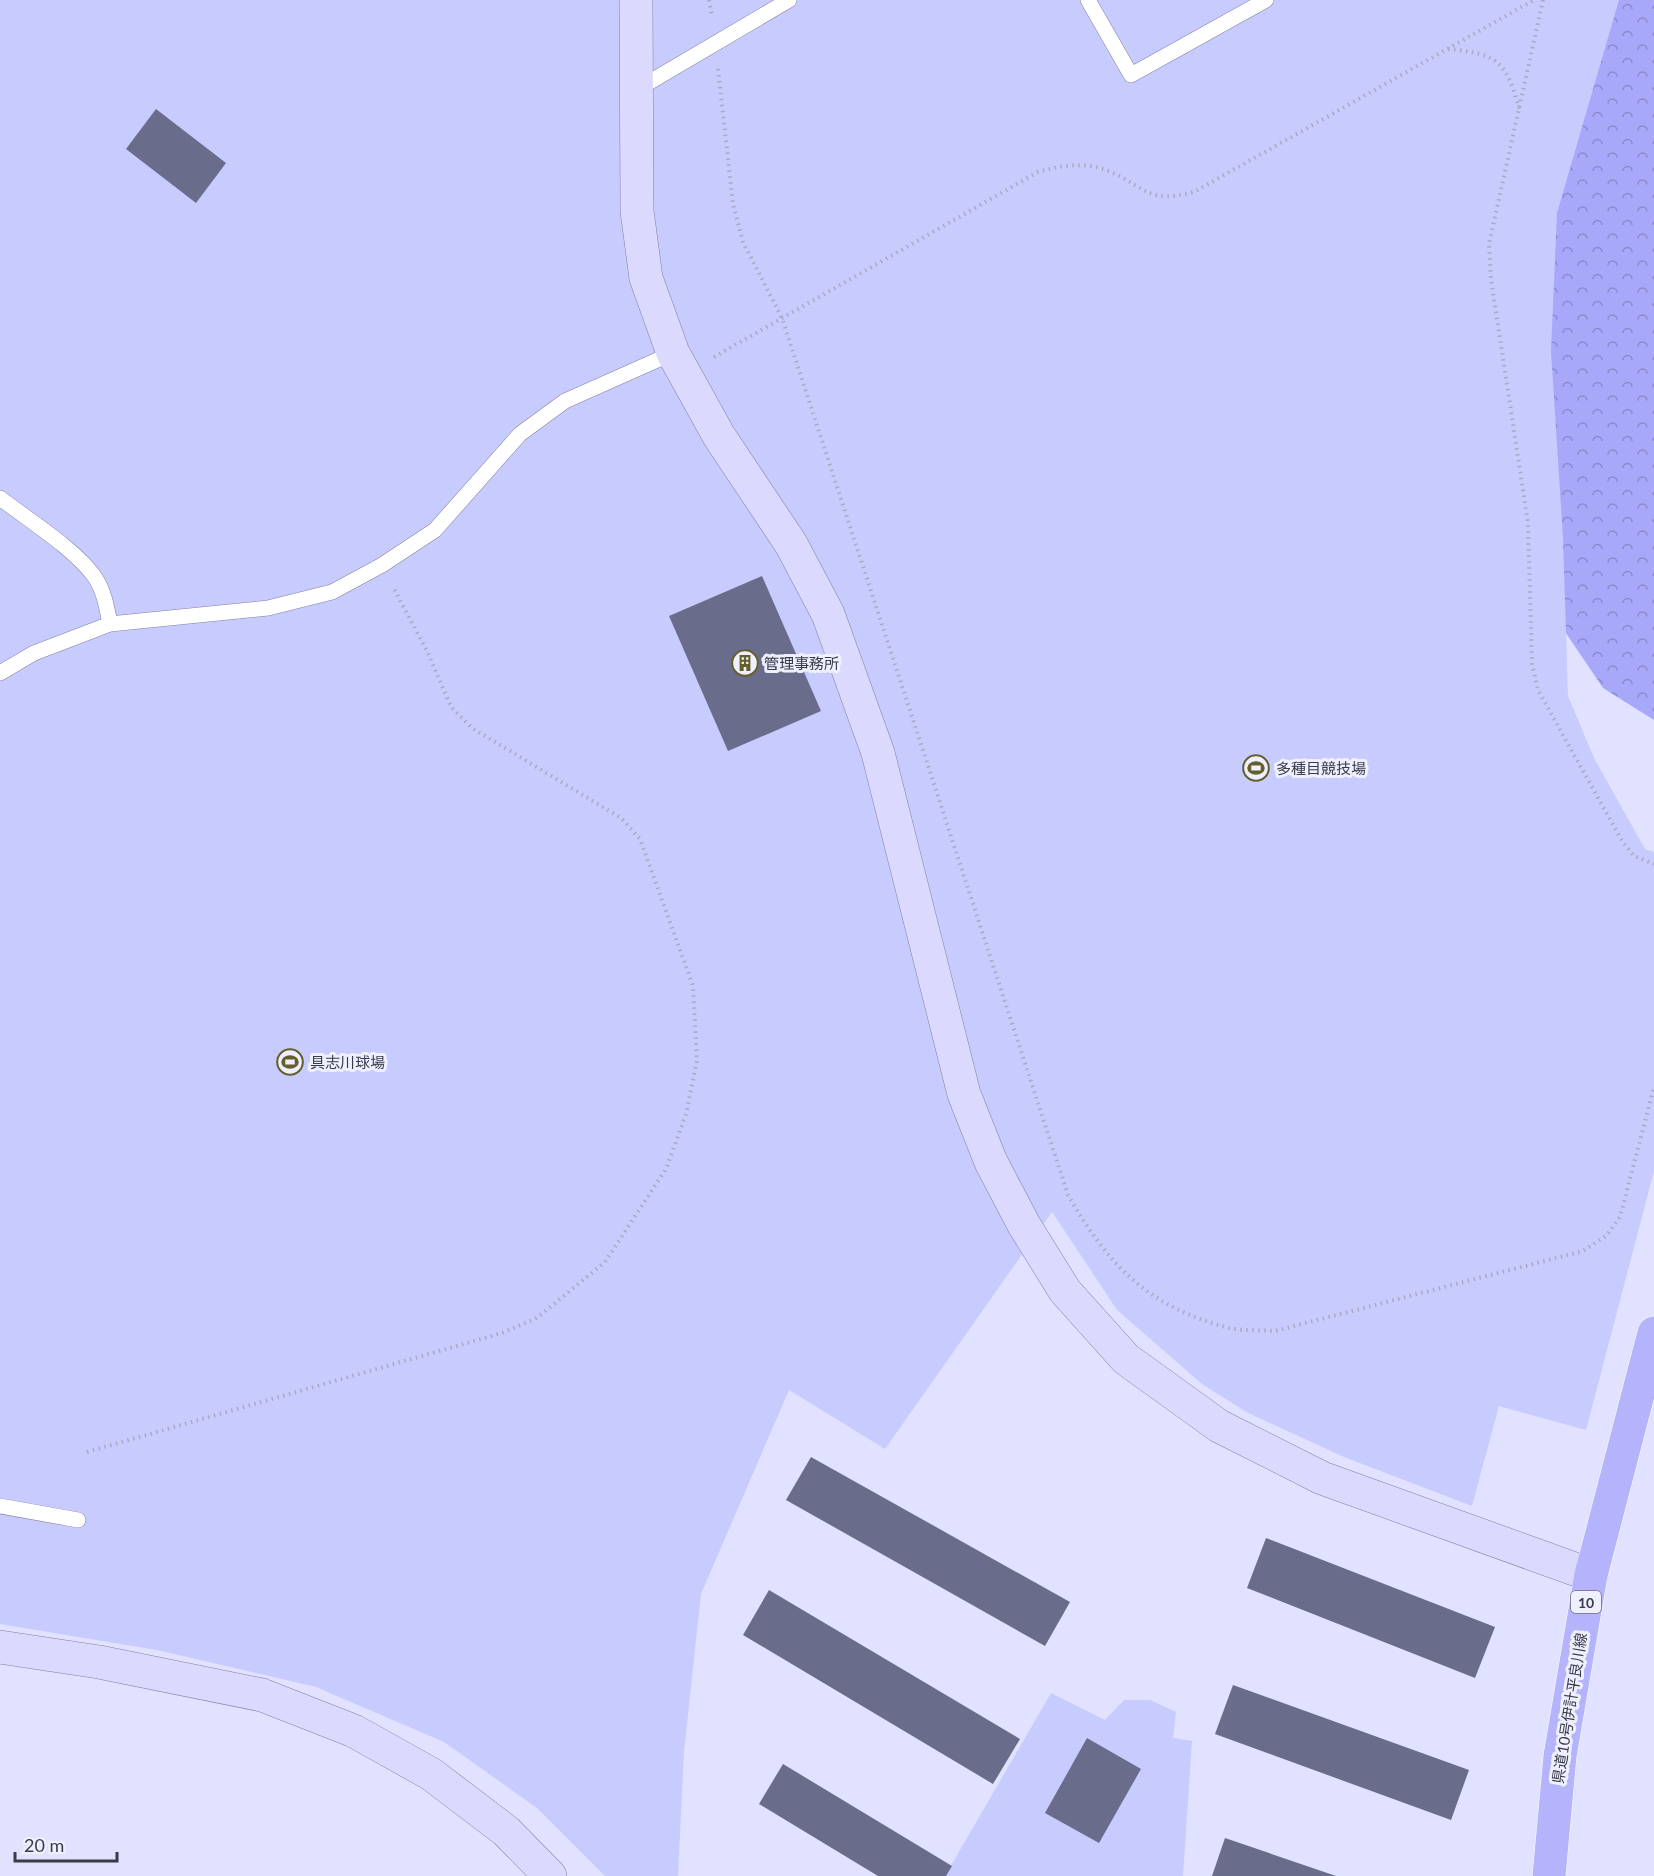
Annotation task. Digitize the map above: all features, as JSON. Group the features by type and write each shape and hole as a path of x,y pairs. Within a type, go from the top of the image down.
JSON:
{"main road":[{"name":"県道10号伊計平良川線","path":"1549,1876 1560,1756 1591,1575 1654,1333"}],"street":[{"path":"636,0 634,91 637,211 646,278 678,364 719,436 790,544 828,614 878,753 964,1094 991,1162 1024,1225 1065,1291 1126,1359 1219,1426 1322,1478 1591,1575"},
{"path":"0,1647 99,1662 262,1695 354,1731 431,1774 506,1831 550,1876"}],"lane":[{"path":"634,91 789,0"},
{"path":"1088,0 1131,75 1266,0"},
{"path":"0,673 34,653 110,624 268,608 332,592 382,565 435,530 520,434 565,401 678,364"},
{"path":"0,498 77,558 94,575 104,594 110,624"},
{"path":"0,1506 78,1520"}],"path":[{"path":"710,0 733,204 743,242 782,318 1068,1195 1088,1230 1117,1267 1149,1293 1190,1314 1231,1328 1275,1331 1583,1251 1606,1236 1620,1217 1654,1087"},
{"path":"678,364 782,318 1038,171 1068,164 1091,166 1111,172 1149,194 1170,198 1194,192 1534,0"},
{"path":"1543,0 1489,244 1491,279 1528,523 1532,663 1539,690 1622,841 1635,856 1654,864"},
{"path":"1446,49 1476,52 1494,59 1510,75 1520,111"},
{"path":"87,1452 502,1333 537,1318 605,1262 666,1169 686,1114 697,1060 693,986 640,839 621,818 472,728 451,707 427,651 382,565"}],"green space":[{"path":"1575,0 1654,0 1654,720 1603,688 1547,605 1522,289"}],"shaded area":[{"path":"0,0 1619,0 1557,213 1551,351 1563,538 1568,696 1594,758 1645,849 1654,852 1654,1171 1586,1430 1499,1406 1472,1506 1344,1457 1248,1413 1202,1384 1117,1310 1052,1212 885,1449 789,1390 701,1594 684,1752 678,1876 605,1876 537,1808 444,1742 316,1687 157,1650 0,1624"},
{"path":"1051,1693 1105,1720 1124,1700 1150,1700 1176,1712 1173,1738 1192,1741 1183,1876 945,1876"}],"building":[{"path":"156,109 226,163 196,203 126,149"},
{"name":"管理事務所","path":"762,576 821,711 728,751 669,616"},
{"path":"811,1457 1070,1602 1045,1646 786,1500"},
{"path":"1266,1538 1495,1627 1475,1678 1247,1588"},
{"path":"769,1590 1020,1739 993,1784 743,1635"},
{"path":"1233,1685 1469,1770 1451,1820 1215,1734"},
{"path":"1087,1738 1141,1769 1099,1843 1045,1813"},
{"path":"783,1764 952,1866 946,1876 878,1876 759,1804"},
{"path":"1225,1838 1336,1876 1212,1876"}],"place":[{"name":"管理事務所","path":"745,663"},
{"name":"多種目競技場","path":"1256,768"},
{"name":"具志川球場","path":"290,1062"}]}
